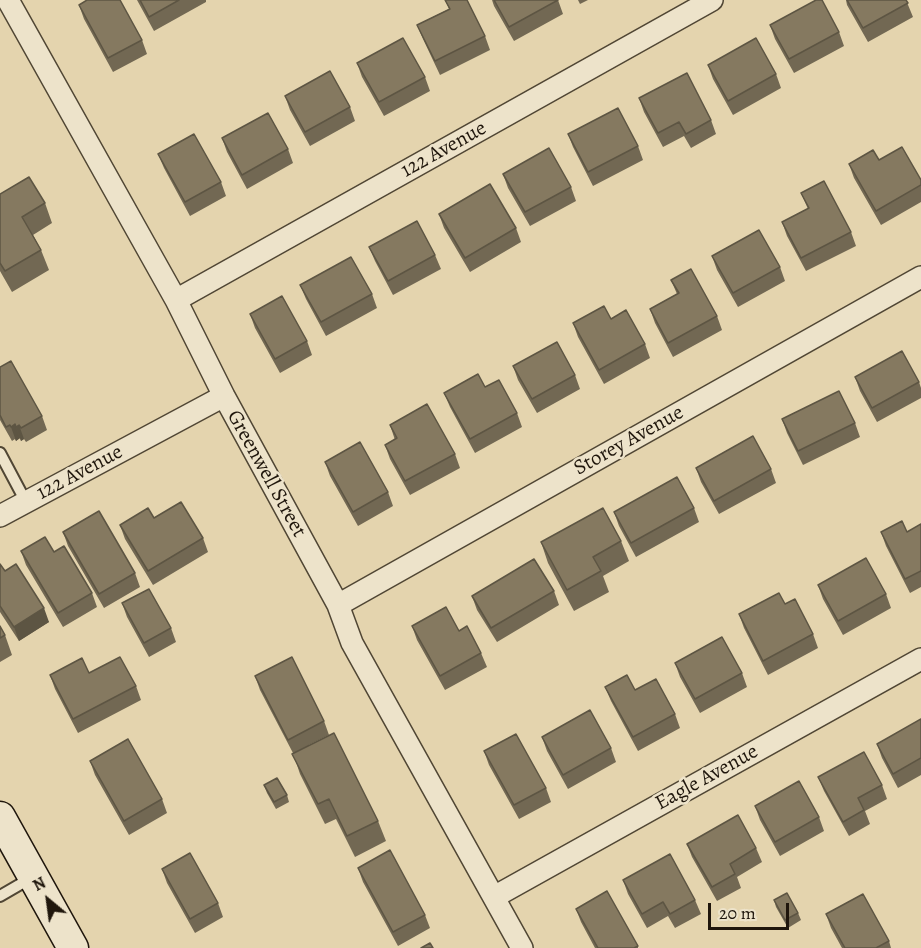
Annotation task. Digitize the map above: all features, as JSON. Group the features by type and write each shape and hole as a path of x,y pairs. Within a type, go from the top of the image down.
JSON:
{"street":[{"name":"Greenwell Street","path":"8,0 176,300 224,396 338,604 352,643 522,948"},
{"name":"122 Avenue","path":"176,300 712,0"},
{"name":"Storey Avenue","path":"338,604 921,277"},
{"name":"122 Avenue","path":"0,516 224,396"},
{"name":"Eagle Avenue","path":"494,897 921,659"},
{"path":"0,817 73,948"}],"lane":[{"path":"0,453 26,502"},
{"path":"0,896 34,877"}],"building":[{"path":"87,0 120,0 142,40 108,58 79,5"},
{"path":"140,0 179,0 149,17"},
{"path":"445,0 467,0 485,36 435,61 417,25 450,9"},
{"path":"494,0 558,0 509,27"},
{"path":"816,0 822,0 839,32 789,59 770,25"},
{"path":"847,0 906,0 908,3 863,28"},
{"path":"403,38 425,77 379,102 357,63"},
{"path":"756,38 776,74 728,101 708,65"},
{"path":"330,71 350,107 305,132 285,96"},
{"path":"687,73 711,120 686,134 679,122 658,133 639,98"},
{"path":"618,108 638,146 588,172 568,134"},
{"path":"268,113 288,149 242,175 222,138"},
{"path":"194,134 221,182 185,202 158,154"},
{"path":"902,147 921,180 921,185 876,211 849,164 873,150 879,160"},
{"path":"549,148 571,187 525,212 503,174"},
{"path":"29,177 45,203 22,217 41,250 5,271 0,263 0,194"},
{"path":"824,181 851,232 801,258 782,222 809,208 801,193"},
{"path":"490,184 516,228 465,258 439,214"},
{"path":"417,221 435,255 388,281 369,247"},
{"path":"759,230 780,267 733,293 712,256"},
{"path":"351,257 372,294 321,322 300,285"},
{"path":"691,269 717,316 668,343 650,309 679,293 671,280"},
{"path":"282,296 307,341 275,359 250,314"},
{"path":"604,306 611,319 626,310 645,344 599,370 573,323"},
{"path":"557,342 575,375 532,399 513,366"},
{"path":"902,351 919,382 872,408 855,377"},
{"path":"11,361 42,416 21,428 19,425 16,427 15,424 6,427 0,415 0,367"},
{"path":"478,374 485,387 499,380 517,413 470,439 444,393"},
{"path":"839,391 855,423 798,451 782,419"},
{"path":"427,404 455,454 405,481 385,445 397,438 390,425"},
{"path":"753,436 771,469 714,501 696,468"},
{"path":"360,442 388,492 353,512 325,462"},
{"path":"677,477 694,508 631,543 614,512"},
{"path":"181,502 203,538 148,571 120,525 148,508 154,518"},
{"path":"603,508 621,541 593,557 601,571 567,590 541,542"},
{"path":"99,511 135,573 99,594 63,532"},
{"path":"902,521 907,532 921,524 921,571 905,579 881,532"},
{"path":"45,537 54,552 64,546 92,593 58,613 21,551"},
{"path":"866,558 886,594 838,621 818,585"},
{"path":"534,559 554,591 491,628 472,596"},
{"path":"0,564 5,571 16,564 44,608 14,627 0,606"},
{"path":"149,589 171,628 144,643 122,603"},
{"path":"779,593 785,604 795,599 813,634 763,661 739,614"},
{"path":"446,607 459,631 467,626 481,653 440,676 412,626"},
{"path":"0,626 5,635 0,638"},
{"path":"722,637 742,673 695,699 675,663"},
{"path":"120,657 136,686 73,719 50,675 82,658 89,673"},
{"path":"292,657 324,721 288,740 255,676"},
{"path":"627,675 635,690 656,679 675,714 633,737 605,687"},
{"path":"590,710 611,748 563,775 542,737"},
{"path":"921,719 921,758 893,774 877,744"},
{"path":"334,733 378,821 347,836 329,799 318,804 292,754"},
{"path":"516,734 546,788 514,805 484,751"},
{"path":"128,739 162,799 124,821 90,761"},
{"path":"864,752 882,785 858,798 864,810 843,822 818,777"},
{"path":"277,778 287,795 274,802 264,785"},
{"path":"799,781 819,817 775,842 755,806"},
{"path":"738,815 756,848 730,864 735,874 712,887 687,844"},
{"path":"390,850 425,915 393,932 358,868"},
{"path":"190,853 218,903 190,919 162,869"},
{"path":"670,854 695,900 670,914 663,902 642,914 623,880"},
{"path":"607,891 638,946 598,948 576,909"},
{"path":"787,893 798,913 785,920 774,900"},
{"path":"863,894 889,941 876,948 845,948 826,914"},
{"path":"430,943 433,948 421,948"}]}
